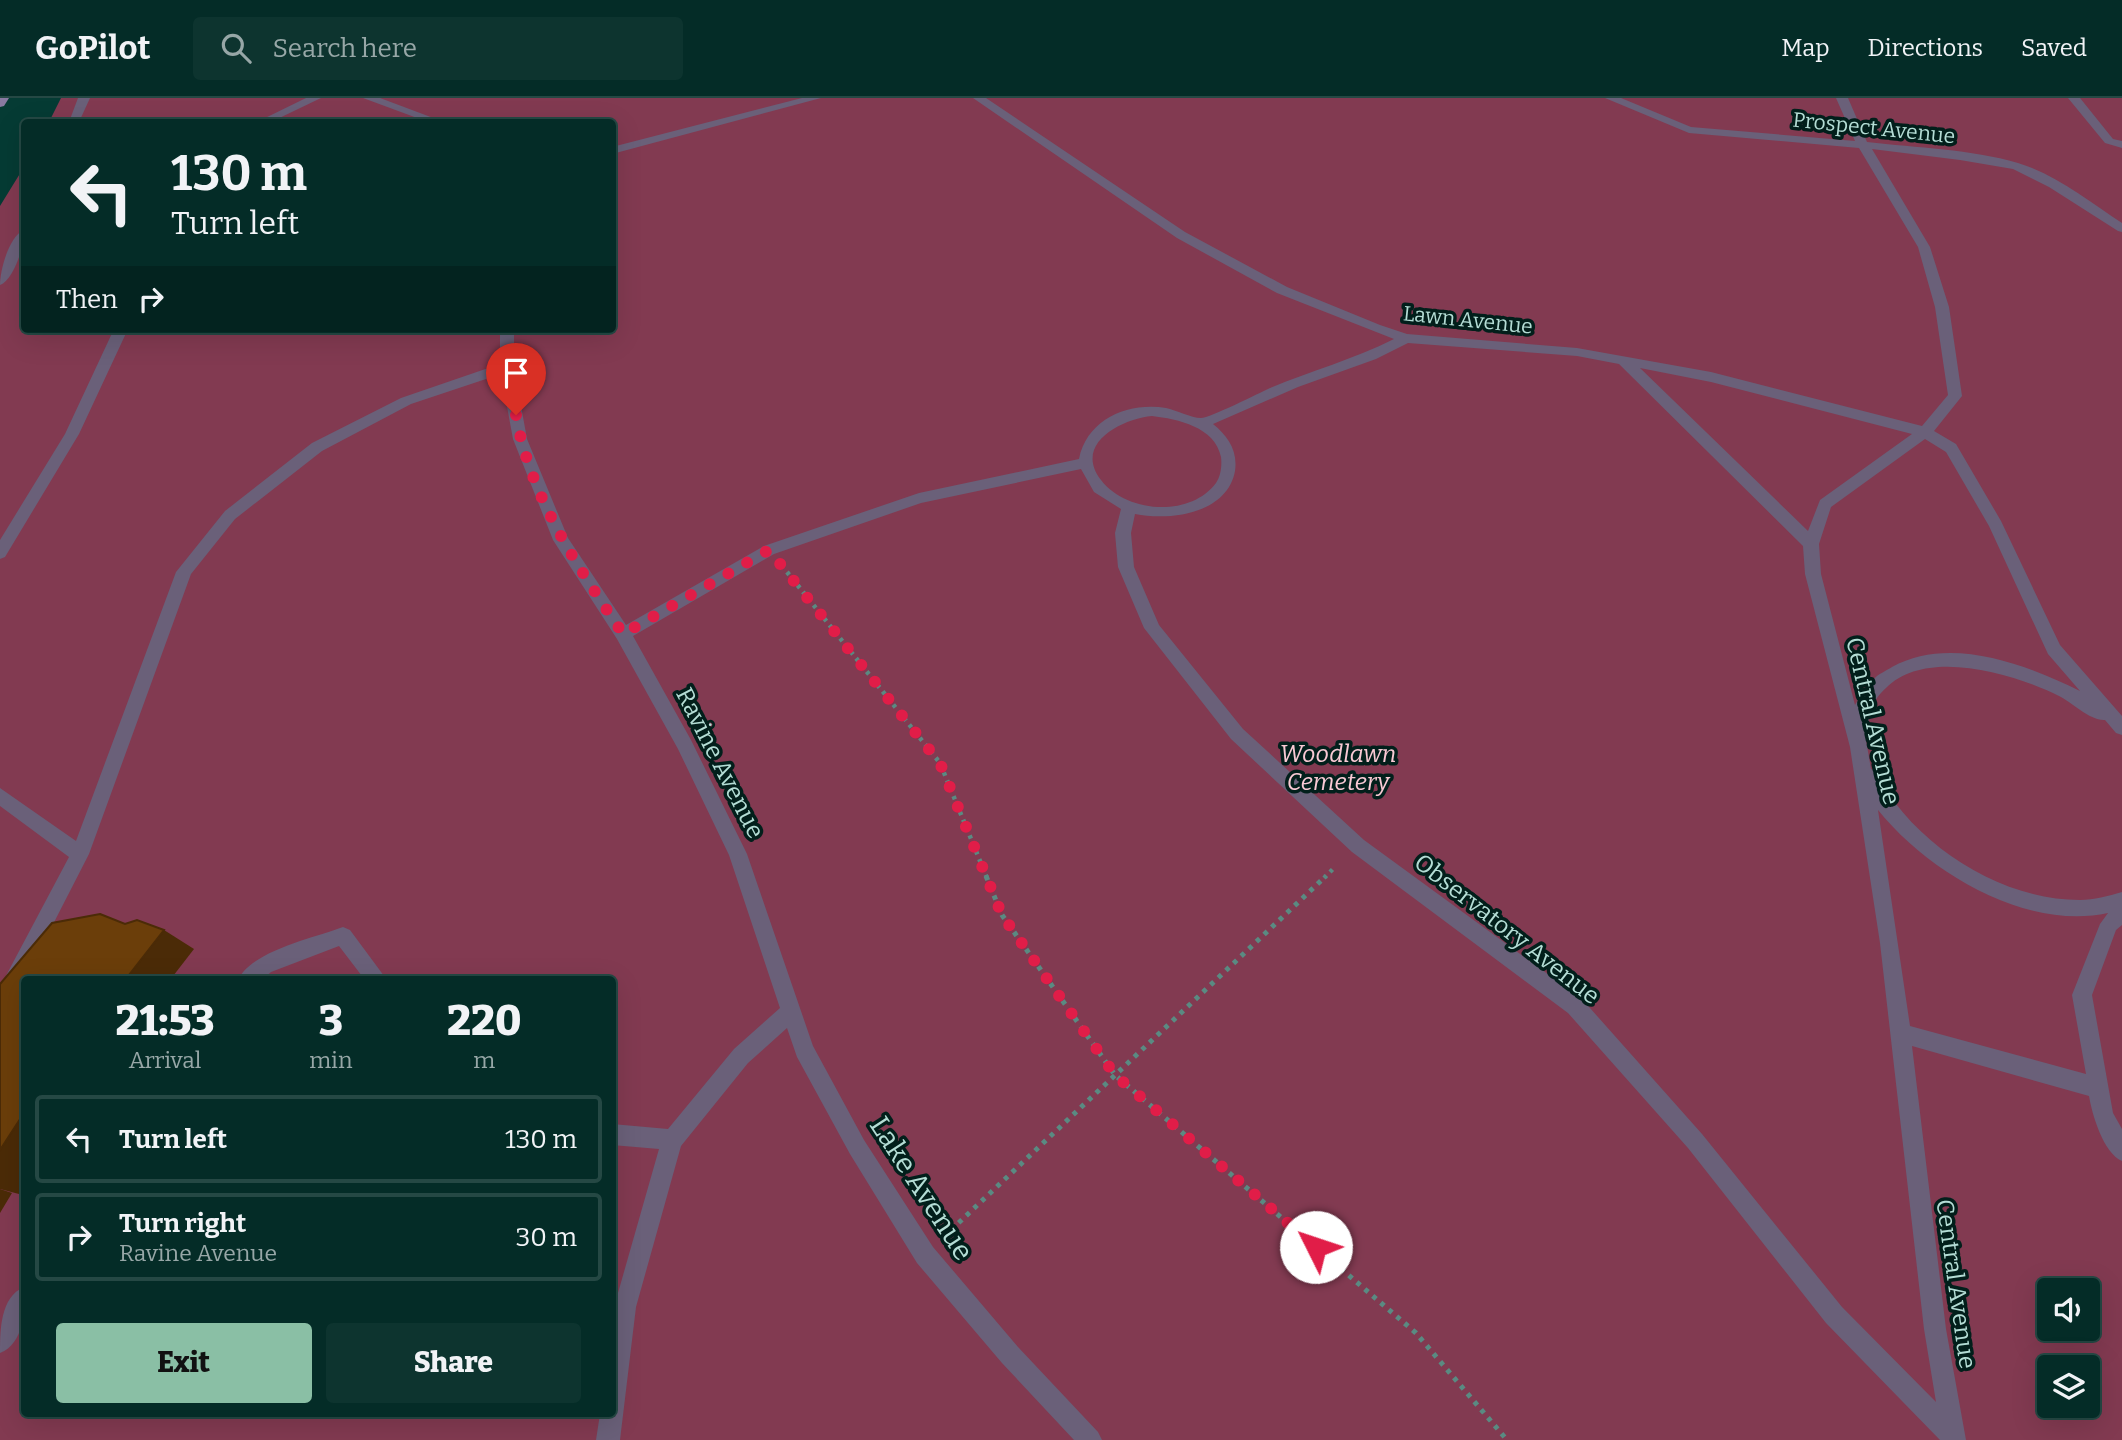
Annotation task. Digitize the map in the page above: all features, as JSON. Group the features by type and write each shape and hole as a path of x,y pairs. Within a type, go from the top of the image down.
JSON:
{"main road":[{"path":"0,104 4,98"}],"lane":[{"path":"75,119 84,98"},
{"path":"270,119 315,98"},
{"path":"369,98 429,119"},
{"path":"616,150 815,98"},
{"name":"Lawn Avenue","path":"979,98 1181,235 1282,290 1406,338 1577,352 1624,360 1711,377 1925,432"},
{"name":"Prospect Avenue","path":"1611,98 1689,130 1863,145 1960,156 2016,166 2053,184 2122,228"},
{"name":"Central Avenue","path":"1842,98 1863,145 1924,247 1942,307 1955,396 1925,432 1895,451 1825,504 1811,544 1813,575 1859,747 1901,1033 1935,1329 1955,1439"},
{"path":"2074,98 2109,141 2122,145"},
{"path":"0,281 21,240"},
{"path":"0,554 72,434 119,333"},
{"name":"Ravine Avenue","path":"507,333 507,367 520,439 561,540 623,634 685,746 738,854 791,1011"},
{"path":"1203,424 1293,384 1371,356 1406,338"},
{"path":"1624,360 1811,544"},
{"path":"0,1007 7,999 80,853 184,572 230,515 317,447 406,401 507,367"},
{"path":"1152,411 1176,413 1203,424 1219,437 1228,454 1226,480 1213,495 1194,506 1169,512 1129,508 1108,497 1093,482 1086,463 1088,446 1099,430 1128,414 1152,411"},
{"path":"1925,432 1951,448 1996,525 2054,649 2122,730"},
{"path":"623,634 769,550 919,498 1086,463"},
{"name":"Observatory Avenue","path":"1129,508 1123,533 1126,567 1152,628 1237,734 1358,846 1575,1006 1695,1141 1834,1315 1955,1439"},
{"path":"2122,730 2100,711 2050,682 1999,665 1949,659 1906,667 1883,680 1862,709 1859,747 1871,784 1902,828 1974,880 2044,904 2080,909 2122,901"},
{"path":"0,796 80,853"},
{"path":"2122,912 2109,924 2082,995 2103,1116 2122,1150"},
{"path":"252,976 264,965 344,936 374,976"},
{"path":"616,1377 625,1307 672,1140 741,1056 791,1011"},
{"name":"Lake Avenue","path":"791,1011 804,1051 844,1123 925,1255 1010,1355 1090,1440"},
{"path":"1901,1033 2098,1088"},
{"path":"616,1134 672,1140"},
{"path":"0,1342 21,1304"},
{"path":"608,1440 612,1417"}],"path":[{"path":"769,550 940,763 1002,915 1115,1075 1416,1333 1507,1440"},
{"path":"925,1255 1358,846"}],"green space":[{"name":"Woodlawn Cemetery","path":"61,98 2122,98 2122,1440 0,1440 0,206 21,172 21,333 616,333 616,119 50,119"}],"building":[{"path":"100,914 125,924 137,920 164,930 128,976 21,976 21,1118 0,1150 0,984 52,923"}],"route":[{"path":"516,415 520,439 561,540 623,634 769,550 940,763 1002,915 1115,1075 1316,1247"}]}
